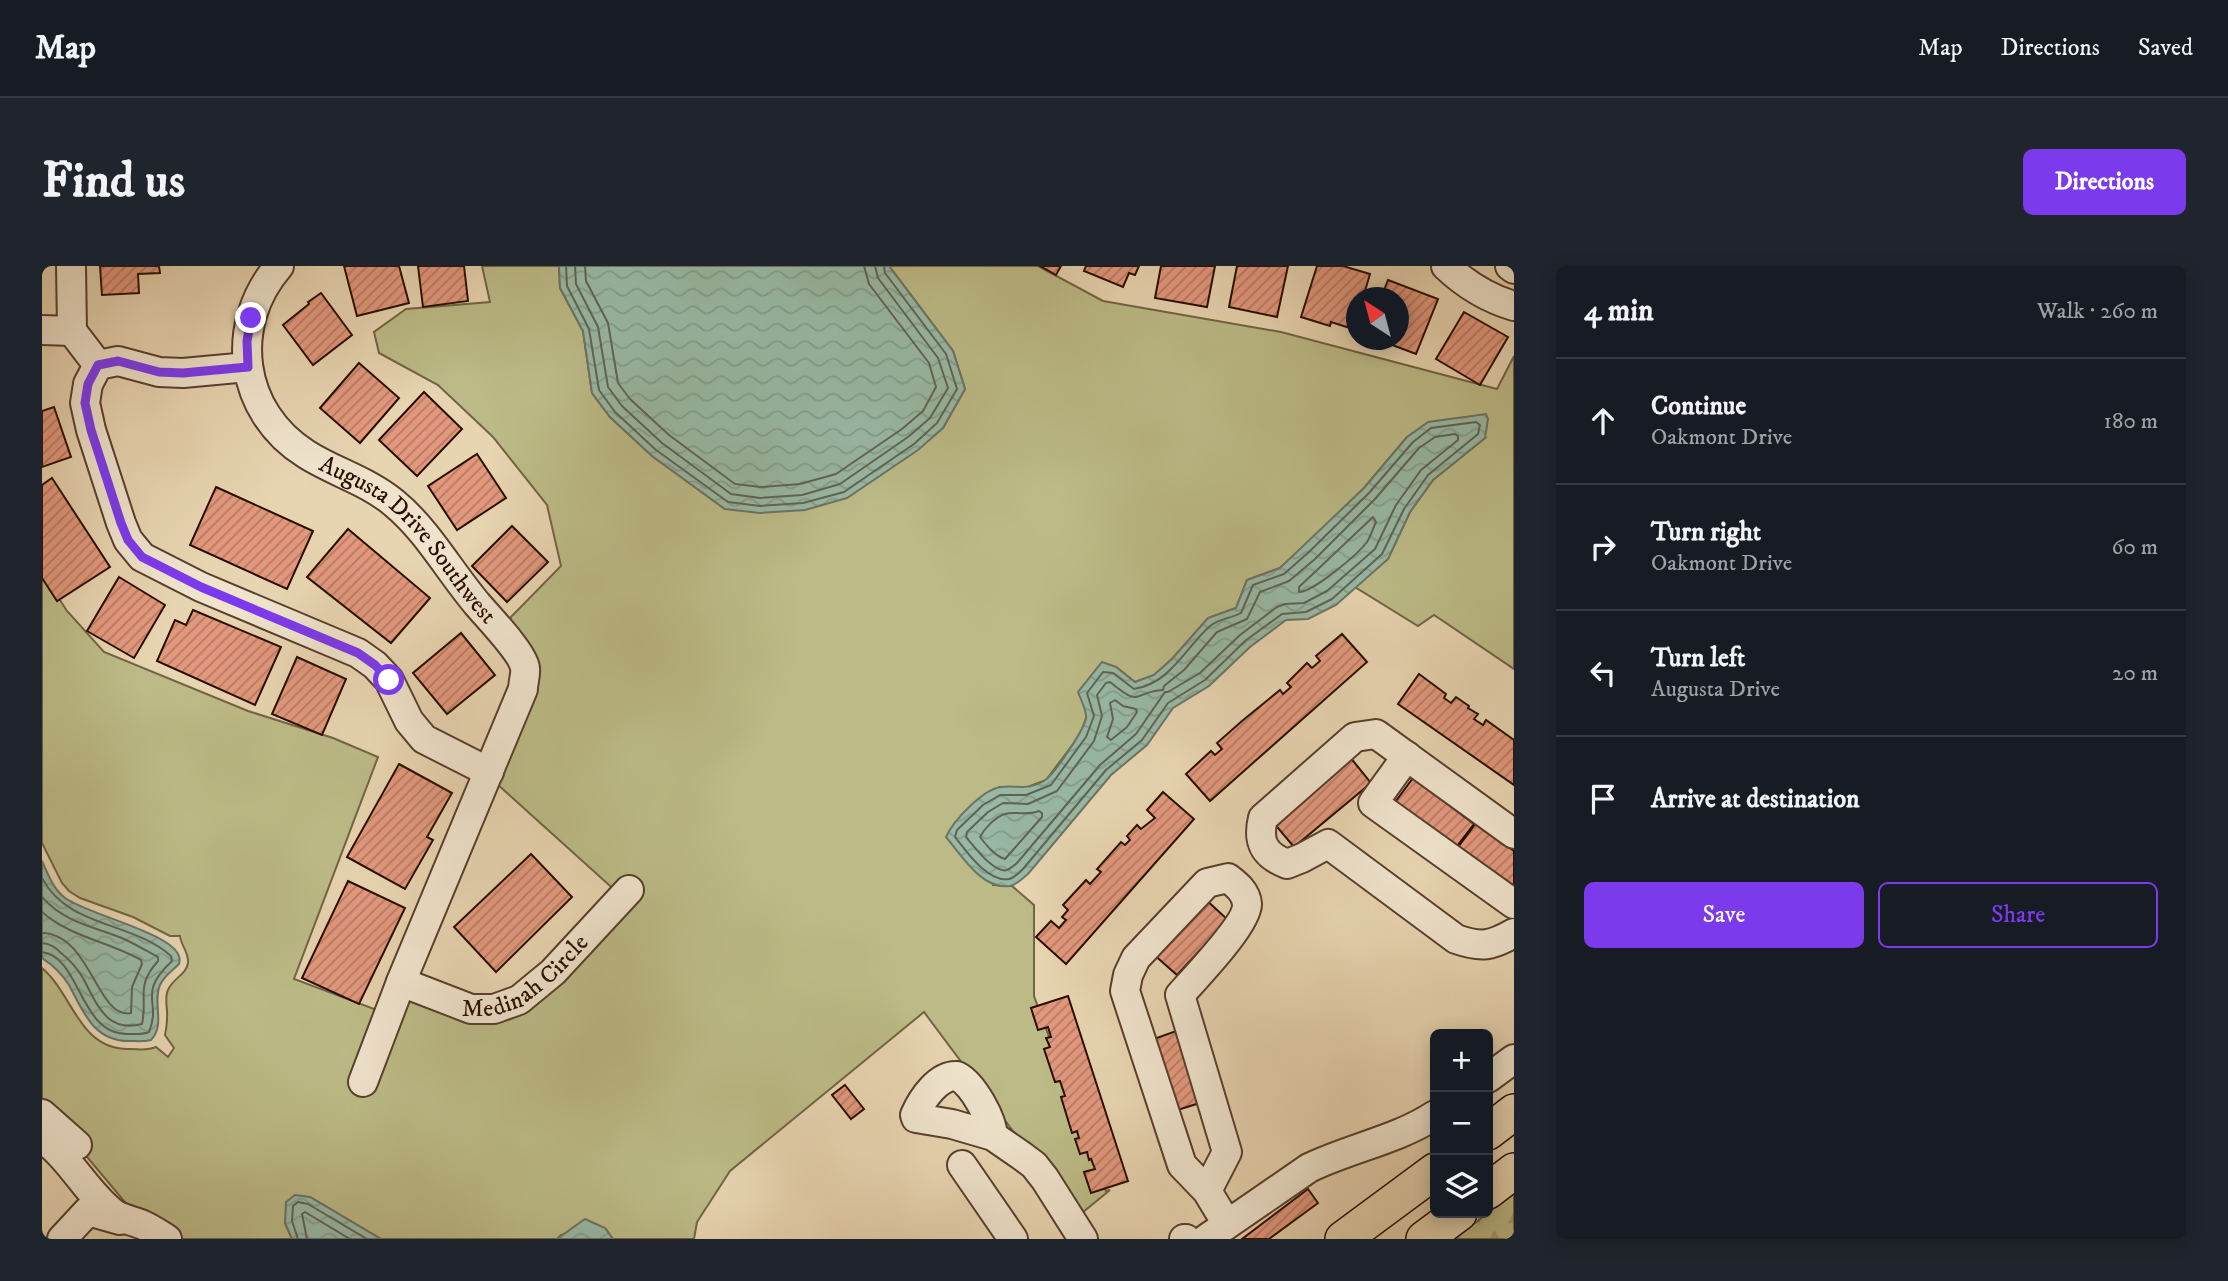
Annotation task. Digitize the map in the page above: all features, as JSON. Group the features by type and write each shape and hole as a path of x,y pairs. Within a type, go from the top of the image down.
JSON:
{"main road":[{"path":"1493,1128 1514,1112"},
{"path":"1493,1187 1514,1171"},
{"path":"1343,1239 1430,1175"},
{"path":"1424,1239 1452,1218"}],"street":[{"path":"71,266 72,331 98,365"},
{"name":"Augusta Drive Southwest","path":"279,266 261,294 251,318 247,341 248,367 253,391 261,409 289,442 307,455 391,500 409,516 463,588 513,646 525,666 523,689 489,772"},
{"path":"1446,266 1474,289 1494,300 1514,306"},
{"path":"42,330 72,331"},
{"path":"98,365 118,361 159,372 183,373 248,367"},
{"path":"98,365 88,384 85,403 91,430 121,523 128,540 142,557 201,587 358,653 375,665 389,680 409,720 424,739 489,772 401,982 363,1082"},
{"path":"1514,834 1376,734 1355,737 1264,818 1260,834 1265,848 1274,859 1287,864 1328,844 1456,939 1466,943 1475,946 1498,942 1514,933"},
{"path":"1407,756 1373,803 1514,904"},
{"path":"1207,1191 1227,1152 1180,995 1243,922 1247,904 1241,888 1228,878 1207,883 1136,958 1128,975 1125,991 1182,1165 1207,1191 1216,1232 1309,1168 1407,1130 1430,1118"},
{"name":"Medinah Circle","path":"401,982 471,1010 494,1009 519,1000 553,972 629,890"},
{"path":"1493,1074 1514,1059"},
{"path":"46,1135 96,1198 116,1215 157,1233"},
{"path":"993,1136 1034,1165 1083,1239"},
{"path":"962,1164 1013,1239"},
{"path":"62,1239 88,1211 101,1228 157,1233"}],"green space":[{"path":"482,266 559,266 560,288 583,331 592,393 610,417 652,456 725,509 943,428 965,389 953,351 889,266 1038,266 1103,301 1281,332 1497,389 1514,356 1514,669 1434,615 1418,626 1355,587 1388,559 1410,512 1433,480 1485,438 1407,437 1364,488 1304,547 1280,568 1247,580 1236,608 1208,618 1154,675 1135,682 1116,667 1087,716 1080,735 1046,780 1025,788 999,787 993,885 1012,886 1034,905 1034,996 1106,1191 1110,1190 1077,1217 924,1012 730,1171 697,1222 694,1239 613,1239 605,1228 561,1235 557,1239 381,1239 310,1197 285,1223 292,1239 180,1239 140,1220 56,1120 42,1114 42,968 53,979 78,1019 99,1040 112,1047 156,1047 168,1057 174,1048 165,1035 167,993 173,982 185,971 188,963 180,936 170,936 133,917 80,898 69,891 62,883 42,843 42,572 67,611 104,652 248,711 333,738 378,757 294,979 398,1018 414,983 521,1007 629,903 497,784 536,673 510,618 561,566 547,505 493,437 438,385 379,353 374,332 406,309 490,302"},
{"path":"1514,1193 1514,1239 1454,1239 1481,1218 1493,1218 1493,1209"}],"water":[{"path":"559,266 889,266 953,351 965,389 943,428 918,450 847,498 805,510 760,513 725,509 652,456 610,417 592,393 583,331 560,288"},
{"path":"1486,414 1488,419 1485,438 1433,480 1410,512 1388,559 1336,605 1308,619 1286,620 1250,647 1209,686 1173,708 1147,745 1111,775 1028,874 1019,881 1010,886 1000,886 990,883 973,870 946,837 950,830 969,807 986,793 1001,787 1033,786 1049,777 1084,724 1086,712 1078,692 1102,662 1116,667 1135,682 1154,675 1208,618 1236,608 1247,580 1280,568 1364,488 1407,437 1428,422"},
{"path":"42,861 54,886 65,898 159,938 178,954 179,964 160,985 157,999 158,1027 151,1040 117,1040 98,1030 63,977 42,958"},
{"path":"295,1195 310,1197 381,1239 292,1239 285,1223 286,1202"},
{"path":"585,1219 605,1228 613,1239 557,1239"}],"building":[{"path":"100,266 159,266 160,273 138,274 139,293 102,295"},
{"path":"344,266 399,266 409,303 357,316"},
{"path":"418,266 464,266 468,301 423,307"},
{"path":"1040,266 1061,266 1056,275"},
{"path":"1086,266 1139,266 1135,275 1129,273 1123,287 1084,271"},
{"path":"1161,266 1215,266 1207,307 1155,298"},
{"path":"1237,266 1288,266 1277,317 1229,307"},
{"path":"1317,266 1343,266 1370,274 1366,287 1346,287 1346,327 1331,322 1330,326 1301,317"},
{"path":"1388,280 1406,287 1385,287"},
{"path":"1409,288 1438,299 1416,354 1405,350 1409,350"},
{"path":"321,293 352,335 313,365 283,325"},
{"path":"1464,312 1508,337 1480,385 1436,359"},
{"path":"359,363 399,398 360,443 320,408"},
{"path":"424,392 462,429 417,476 379,440"},
{"path":"54,407 71,457 42,467 42,411"},
{"path":"477,454 506,498 457,530 428,486"},
{"path":"52,478 110,567 57,601 42,578 42,485"},
{"path":"216,487 313,531 287,589 190,545"},
{"path":"512,526 548,562 507,602 472,566"},
{"path":"348,529 430,598 391,643 307,577"},
{"path":"119,577 165,605 134,658 87,631"},
{"path":"193,610 281,647 255,705 157,661 175,620 186,625"},
{"path":"461,633 495,675 447,714 413,673"},
{"path":"1342,634 1367,662 1210,801 1186,774 1211,751 1215,755 1222,749 1217,743 1280,690 1283,694 1291,687 1287,683 1307,663 1312,668 1320,661 1316,656"},
{"path":"297,657 346,679 322,735 272,714"},
{"path":"1419,674 1446,694 1444,698 1451,703 1456,697 1469,706 1468,708 1478,714 1474,719 1483,725 1486,720 1514,740 1514,785 1398,704"},
{"path":"1350,757 1371,783 1294,847 1272,821"},
{"path":"399,764 452,793 427,837 433,840 405,889 347,857"},
{"path":"1413,778 1474,824 1454,850 1393,805"},
{"path":"1163,792 1194,819 1066,964 1036,937 1051,921 1059,928 1066,920 1062,917 1068,910 1063,905 1086,880 1090,884 1101,872 1097,869 1121,842 1125,845 1130,840 1127,836 1137,825 1141,829 1155,818 1147,810"},
{"path":"1476,823 1514,851 1514,892 1456,850"},
{"path":"531,854 572,897 496,972 454,927"},
{"path":"348,881 405,908 359,1004 302,978"},
{"path":"1203,897 1228,920 1177,975 1152,953"},
{"path":"1068,996 1128,1181 1091,1193 1084,1172 1095,1169 1087,1152 1080,1154 1075,1139 1079,1138 1077,1131 1072,1133 1061,1097 1065,1096 1060,1081 1055,1082 1044,1049 1050,1047 1046,1038 1051,1037 1048,1027 1038,1030 1031,1008"},
{"path":"1179,1030 1203,1102 1171,1112 1148,1041"},
{"path":"845,1085 864,1109 851,1119 832,1095"},
{"path":"1308,1189 1318,1203 1269,1239 1242,1239"}],"route":[{"path":"251,318 247,341 248,367 183,373 159,372 118,361 98,365 88,384 85,403 121,523 128,540 142,557 201,587 358,653 375,665 389,680"}]}
